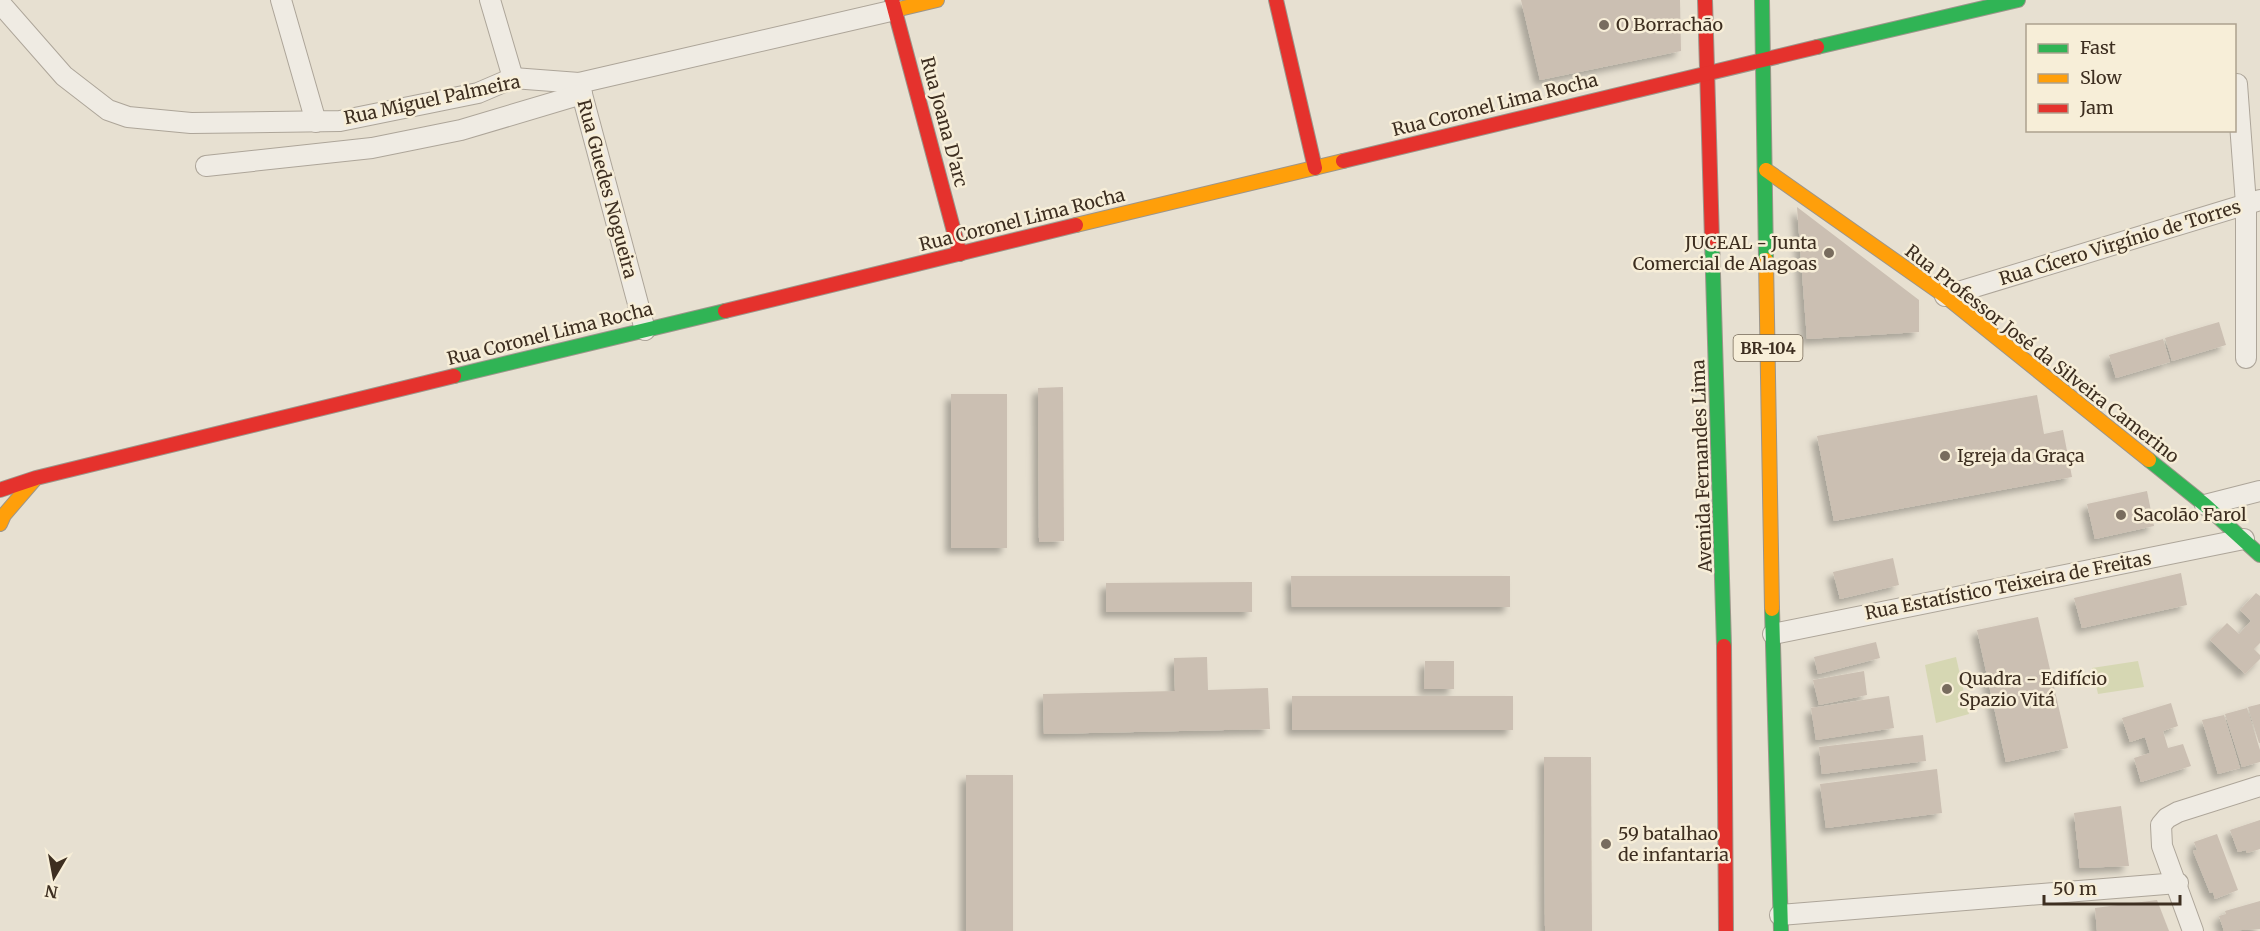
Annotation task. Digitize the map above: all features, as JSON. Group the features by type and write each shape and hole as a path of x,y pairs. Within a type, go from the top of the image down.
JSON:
{"main road":[{"name":"Rua Miguel Palmeira","path":"894,5 937,0"},
{"path":"1276,0 1315,168"},
{"name":"Avenida Fernandes Lima","path":"1705,0 1724,618 1726,931"},
{"name":"BR-104","path":"1762,0 1771,566 1781,923"},
{"name":"Rua Coronel Lima Rocha","path":"0,490 36,478 645,330 1708,72 2018,0"},
{"name":"Rua Joana D'arc","path":"894,5 960,254"},
{"name":"Rua Professor José da Silveira Camerino","path":"1766,170 1945,296 2205,505 2260,555"},
{"path":"1,515 36,478"},
{"path":"1756,590 1771,566"},
{"path":"1724,618 1742,606"},
{"path":"1724,632 1741,639"},
{"path":"1758,654 1774,676"}],"street":[{"path":"281,0 316,122"},
{"path":"490,0 513,78"},
{"name":"Rua Miguel Palmeira","path":"0,3 64,76 108,110 128,117 191,123 340,121 478,93 513,78 580,88"},
{"name":"Rua Miguel Palmeira","path":"206,166 372,148 461,130 580,88 894,5"},
{"path":"2237,84 2253,202 2246,358"},
{"name":"Rua Guedes Nogueira","path":"580,88 645,330"},
{"name":"Rua Cícero Virgínio de Torres","path":"1945,296 2253,202"},
{"path":"2205,505 2260,491"},
{"name":"Rua Estatístico Teixeira de Freitas","path":"1773,634 2244,539"},
{"path":"2193,931 2178,883 2162,846 2161,825 2167,818 2178,812 2260,786"},
{"path":"1781,923 2178,883"}],"green space":[{"name":"Quadra - Edifício Spazio Vitá","path":"1956,657 1969,714 1936,723 1925,665"},
{"path":"2138,661 2144,687 2098,694 2092,668"}],"building":[{"name":"O Borrachão","path":"1521,0 1680,0 1681,51 1540,80"},
{"name":"JUCEAL - Junta Comercial de Alagoas","path":"1797,207 1919,300 1919,332 1807,339"},
{"path":"2219,322 2226,345 2172,361 2165,338"},
{"path":"2163,339 2170,362 2116,378 2109,355"},
{"path":"1063,387 1064,541 1039,542 1038,388"},
{"path":"951,394 1007,394 1007,548 951,548"},
{"name":"Igreja da Graça","path":"2037,395 2044,434 2063,430 2072,477 1834,521 1817,436"},
{"name":"Sacolão Farol","path":"2147,491 2154,526 2095,539 2087,504"},
{"path":"1893,558 1899,585 1840,599 1833,572"},
{"path":"2181,573 2187,605 2082,628 2074,598"},
{"path":"1291,576 1510,576 1510,607 1292,607"},
{"path":"1252,582 1252,612 1106,612 1106,583"},
{"path":"2256,593 2260,596 2260,643 2254,649 2260,655 2260,659 2245,674 2210,640 2227,623 2239,634 2251,621 2240,610"},
{"path":"2038,617 2068,748 2006,762 1977,630"},
{"path":"1876,642 1880,658 1818,674 1814,657"},
{"path":"1207,657 1208,690 1268,688 1270,729 1044,734 1043,694 1175,691 1174,658"},
{"path":"1425,661 1454,661 1454,689 1424,689"},
{"path":"1864,671 1867,695 1819,705 1813,680"},
{"path":"1292,696 1513,696 1513,730 1292,730"},
{"path":"1889,696 1894,728 1816,740 1811,708"},
{"path":"2171,703 2178,726 2163,731 2168,748 2183,744 2191,766 2141,782 2134,758 2150,753 2145,737 2130,742 2122,718"},
{"path":"2260,704 2260,743 2259,743 2248,707"},
{"path":"2247,708 2260,750 2260,762 2242,767 2225,714"},
{"path":"2224,715 2240,768 2218,774 2202,720"},
{"path":"1923,735 1926,761 1822,774 1819,747"},
{"path":"1544,757 1591,757 1592,931 1545,931"},
{"path":"1937,769 1942,813 1826,828 1820,784"},
{"path":"966,775 1013,775 1013,931 966,931"},
{"path":"2121,806 2129,866 2080,868 2074,813"},
{"path":"2260,820 2260,849 2247,853 2246,850 2238,852 2230,830"},
{"path":"2217,834 2238,890 2215,899 2213,892 2210,893 2193,851 2197,850 2194,842"},
{"path":"2157,900 2169,931 2097,931 2095,908"},
{"path":"2260,901 2260,929 2224,931 2219,916 2226,914 2225,911"}],"traffic: fast":[{"path":"1762,0 1766,260"},
{"path":"1817,47 2018,0"},
{"path":"1712,240 1724,646"},
{"path":"454,376 725,311"},
{"path":"2149,460 2205,505 2260,555"},
{"path":"1772,609 1781,931"}],"traffic: slow":[{"path":"895,10 937,0"},
{"path":"1076,225 1343,161"},
{"path":"1766,170 1945,296 2149,460"},
{"path":"1766,260 1772,609"},
{"path":"0,524 4,515 35,479"}],"traffic: jam":[{"path":"892,0 960,254"},
{"path":"1276,0 1315,168"},
{"path":"1705,0 1712,240"},
{"path":"1343,161 1817,47"},
{"path":"725,311 1076,225"},
{"path":"0,490 36,478 454,376"},
{"path":"1724,646 1726,931"}],"place":[{"name":"O Borrachão","path":"1604,25"},
{"name":"JUCEAL - Junta Comercial de Alagoas","path":"1829,253"},
{"name":"Igreja da Graça","path":"1945,456"},
{"name":"Sacolão Farol","path":"2121,515"},
{"name":"Quadra - Edifício Spazio Vitá","path":"1947,689"},
{"name":"59 batalhao de infantaria","path":"1606,844"}]}
